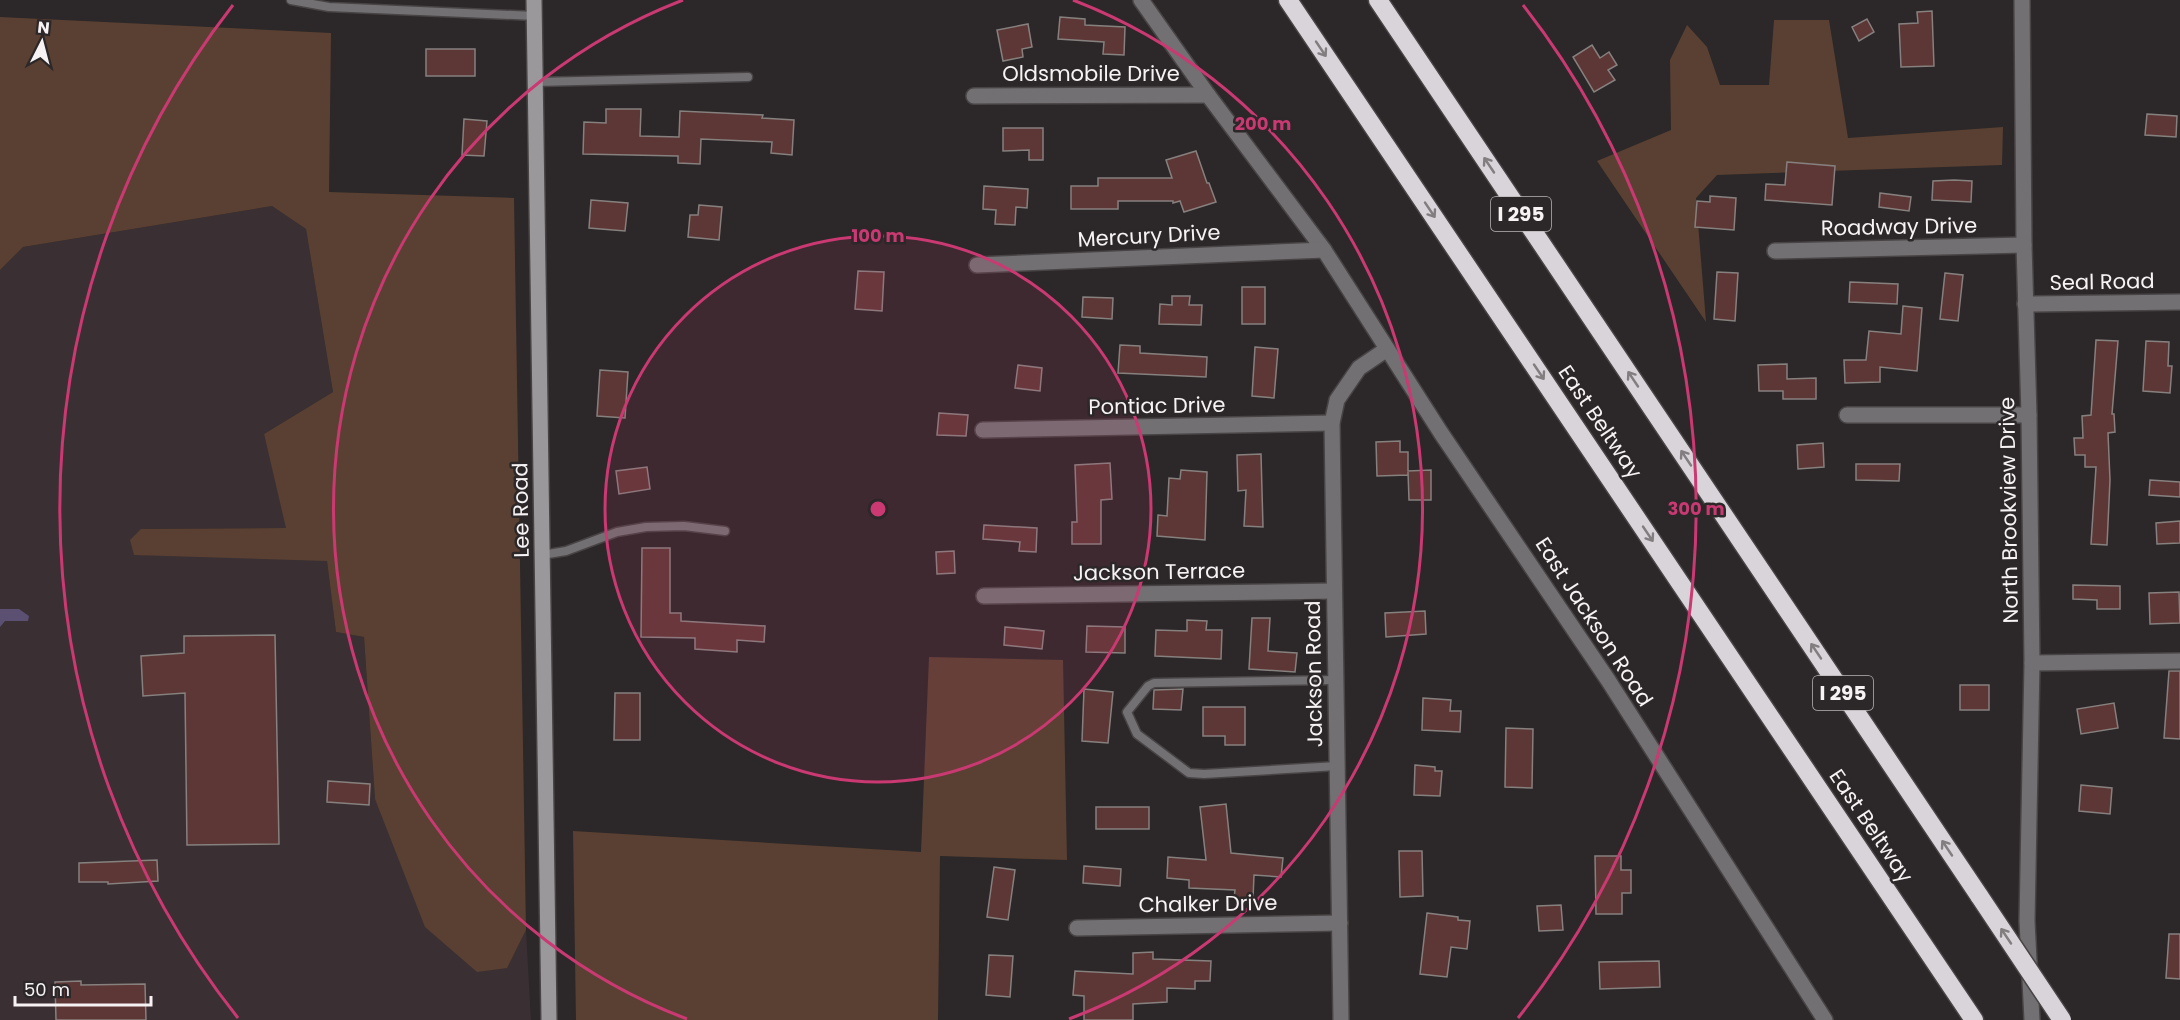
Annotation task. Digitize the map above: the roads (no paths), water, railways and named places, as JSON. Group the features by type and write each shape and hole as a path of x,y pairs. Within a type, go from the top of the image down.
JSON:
{"highway":[{"name":"East Beltway","path":"1288,0 1974,1020"},
{"name":"I 295","path":"1378,0 2062,1020"}],"street":[{"name":"Lee Road","path":"534,0 549,1020"},
{"path":"1141,0 1208,95 1324,250"},
{"name":"North Brookview Drive","path":"2022,0 2024,245 2029,415 2031,663 2027,921 2031,1020"},
{"name":"Oldsmobile Drive","path":"974,96 1208,95"},
{"name":"Roadway Drive","path":"1775,251 2024,245"},
{"name":"Mercury Drive","path":"976,265 1324,250"},
{"name":"East Jackson Road","path":"1324,250 1441,433 1608,680 1825,1020"},
{"name":"Seal Road","path":"2025,304 2180,302"},
{"name":"Jackson Road","path":"1341,1020 1332,423 1337,400 1359,368 1387,350"},
{"path":"1847,415 2029,415"},
{"name":"Pontiac Drive","path":"983,430 1332,423"},
{"name":"Jackson Terrace","path":"984,596 1334,591"},
{"path":"2031,663 2180,661"},
{"name":"Chalker Drive","path":"1077,928 1340,923"}],"lane":[{"path":"291,0 329,7 466,15 535,16"},
{"path":"536,82 748,77"},
{"path":"542,555 566,550 617,532 646,527 684,526 725,531"},
{"path":"1335,680 1154,682 1127,712 1137,734 1189,773 1337,766"}]}
